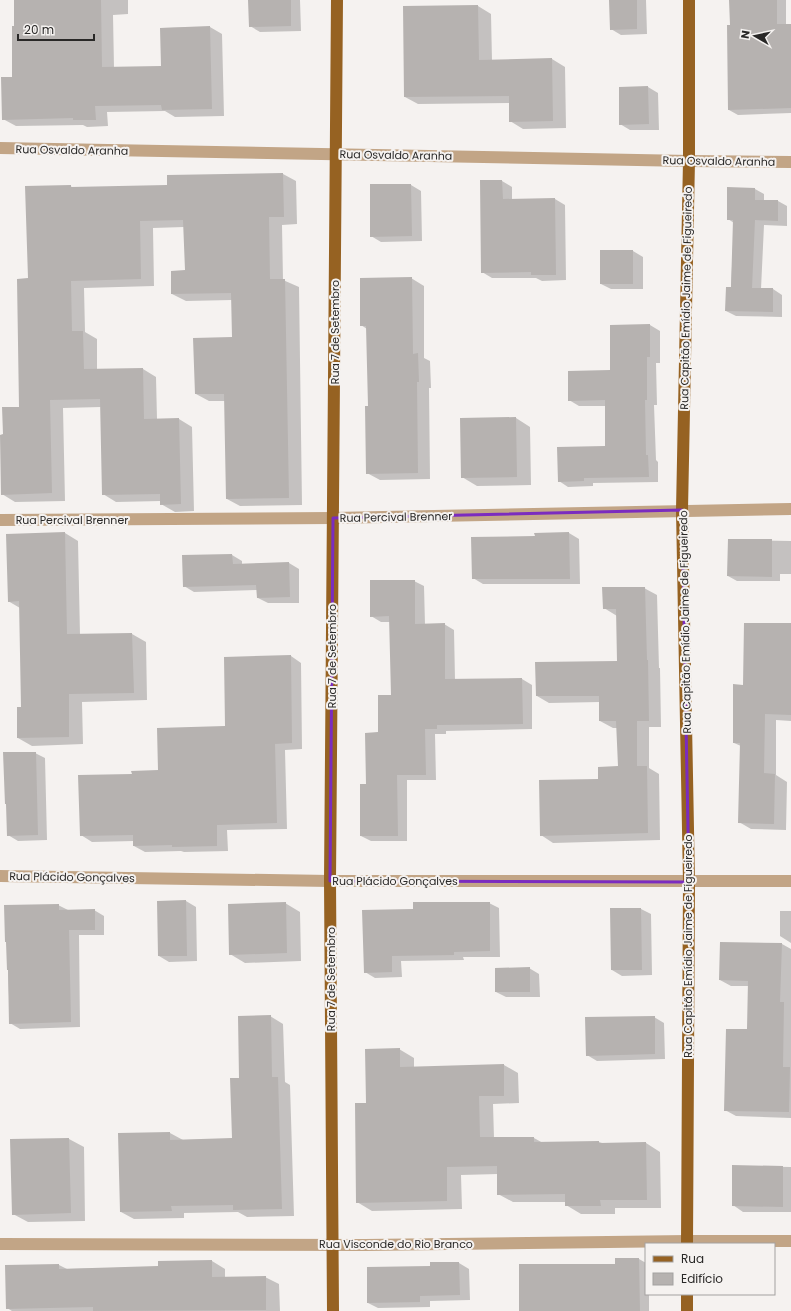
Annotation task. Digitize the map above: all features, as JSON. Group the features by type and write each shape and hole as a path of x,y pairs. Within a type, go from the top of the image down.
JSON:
{"main road":[{"name":"Rua 7 de Setembro","path":"333,1311 330,881 337,0"},
{"name":"Rua Capitão Emídio Jaime de Figueiredo","path":"688,1243 689,882 682,510 689,161 689,0"},
{"path":"686,1311 687,1295"}],"street":[{"name":"Rua Osvaldo Aranha","path":"0,148 791,162"},
{"name":"Rua Percival Brenner","path":"0,520 333,518 791,508"},
{"name":"Rua Plácido Gonçalves","path":"0,876 330,881 791,882"},
{"name":"Rua Visconde do Rio Branco","path":"688,1243 791,1241"},
{"name":"Rua Visconde do Rio Branco","path":"0,1244 365,1246 645,1243"}],"highlighted area":[{"path":"682,510 689,882 330,881 333,518"}],"building":[{"path":"14,0 101,0 102,67 161,66 160,28 210,26 212,109 162,110 161,105 95,106 96,120 73,120 73,118 2,120 1,77 12,77 12,26 14,26"},
{"path":"248,0 291,0 291,26 249,27"},
{"path":"609,0 637,0 637,29 610,30"},
{"path":"729,0 777,0 777,24 791,24 791,108 728,110 727,25 730,25"},
{"path":"478,5 479,60 552,58 553,121 509,122 509,96 404,97 403,6"},
{"path":"648,86 649,124 619,125 619,87"},
{"path":"283,173 284,217 269,217 270,279 285,279 289,498 226,499 224,394 195,394 193,338 232,337 231,293 171,294 171,271 185,270 183,220 140,221 141,279 71,281 72,331 83,331 84,369 143,368 144,419 179,418 181,504 160,505 160,494 102,495 100,399 50,400 52,493 1,495 0,435 3,434 2,407 19,407 17,279 28,278 25,186 71,185 71,187 167,185 167,175"},
{"path":"480,180 502,180 503,199 555,198 556,275 531,275 531,272 481,273"},
{"path":"370,184 411,184 412,236 370,237"},
{"path":"727,187 755,188 755,200 778,200 778,221 755,220 752,288 773,288 773,312 725,311 726,287 731,287 733,220 727,220"},
{"path":"600,250 633,250 633,284 600,284"},
{"path":"412,277 413,354 418,353 419,382 417,382 418,473 366,474 365,406 368,406 366,326 360,326 360,278"},
{"path":"650,324 650,357 647,357 647,400 645,400 646,455 648,455 649,477 584,478 584,481 558,482 557,447 605,446 605,400 568,401 568,371 610,370 610,325"},
{"path":"516,417 517,477 461,478 460,418"},
{"path":"65,532 67,634 132,633 134,693 69,694 69,737 17,738 17,707 21,707 19,601 8,602 6,534"},
{"path":"569,532 570,579 472,579 471,537 535,536 534,533"},
{"path":"728,539 772,539 772,577 727,576"},
{"path":"232,554 233,564 289,562 290,597 257,598 256,585 183,587 182,555"},
{"path":"370,580 415,580 415,624 445,623 445,679 522,678 523,724 437,725 437,729 425,729 426,775 397,775 398,836 360,836 360,784 366,784 365,733 378,732 378,695 391,695 389,616 370,617"},
{"path":"602,587 645,587 649,721 637,721 637,766 647,766 648,833 540,836 539,780 598,779 598,767 618,766 616,721 599,721 599,696 536,696 535,662 617,661 616,609 603,609"},
{"path":"744,623 791,623 791,715 765,714 764,773 775,774 774,824 738,823 740,743 733,743 733,684 743,685"},
{"path":"291,655 292,743 275,744 277,823 217,825 217,846 133,846 133,835 80,836 78,775 132,774 131,771 158,770 157,728 225,726 224,657"},
{"path":"3,752 36,752 38,835 7,836"},
{"path":"186,900 187,956 158,956 157,901"},
{"path":"286,902 287,953 229,955 228,904"},
{"path":"413,902 490,902 490,951 454,952 454,955 392,956 392,972 364,973 362,910 413,909"},
{"path":"59,904 59,910 95,909 95,930 69,930 71,1022 9,1024 8,970 5,942 4,905"},
{"path":"610,908 641,908 642,970 611,970"},
{"path":"720,942 782,943 780,1002 784,1002 783,1067 790,1067 789,1112 724,1111 726,1029 747,1029 748,981 719,980"},
{"path":"530,967 530,992 495,992 495,968"},
{"path":"271,1015 272,1077 278,1077 282,1209 233,1210 233,1205 171,1206 172,1211 120,1212 118,1133 170,1132 170,1140 232,1138 230,1078 239,1078 238,1016"},
{"path":"655,1016 655,1054 586,1056 585,1017"},
{"path":"400,1048 400,1067 504,1064 504,1096 479,1096 480,1137 534,1137 534,1142 646,1142 647,1200 600,1200 601,1206 565,1206 565,1194 497,1195 497,1166 447,1167 447,1201 356,1203 355,1103 366,1103 365,1049"},
{"path":"69,1138 71,1213 12,1215 10,1139"},
{"path":"732,1165 783,1166 783,1207 732,1206"},
{"path":"615,1258 639,1258 640,1311 519,1311 519,1264 615,1264"},
{"path":"212,1260 212,1277 266,1276 266,1310 93,1311 93,1307 6,1309 5,1265 59,1264 59,1269 158,1266 158,1261"},
{"path":"430,1262 459,1262 460,1295 420,1296 420,1302 367,1303 367,1267 430,1266"}]}
